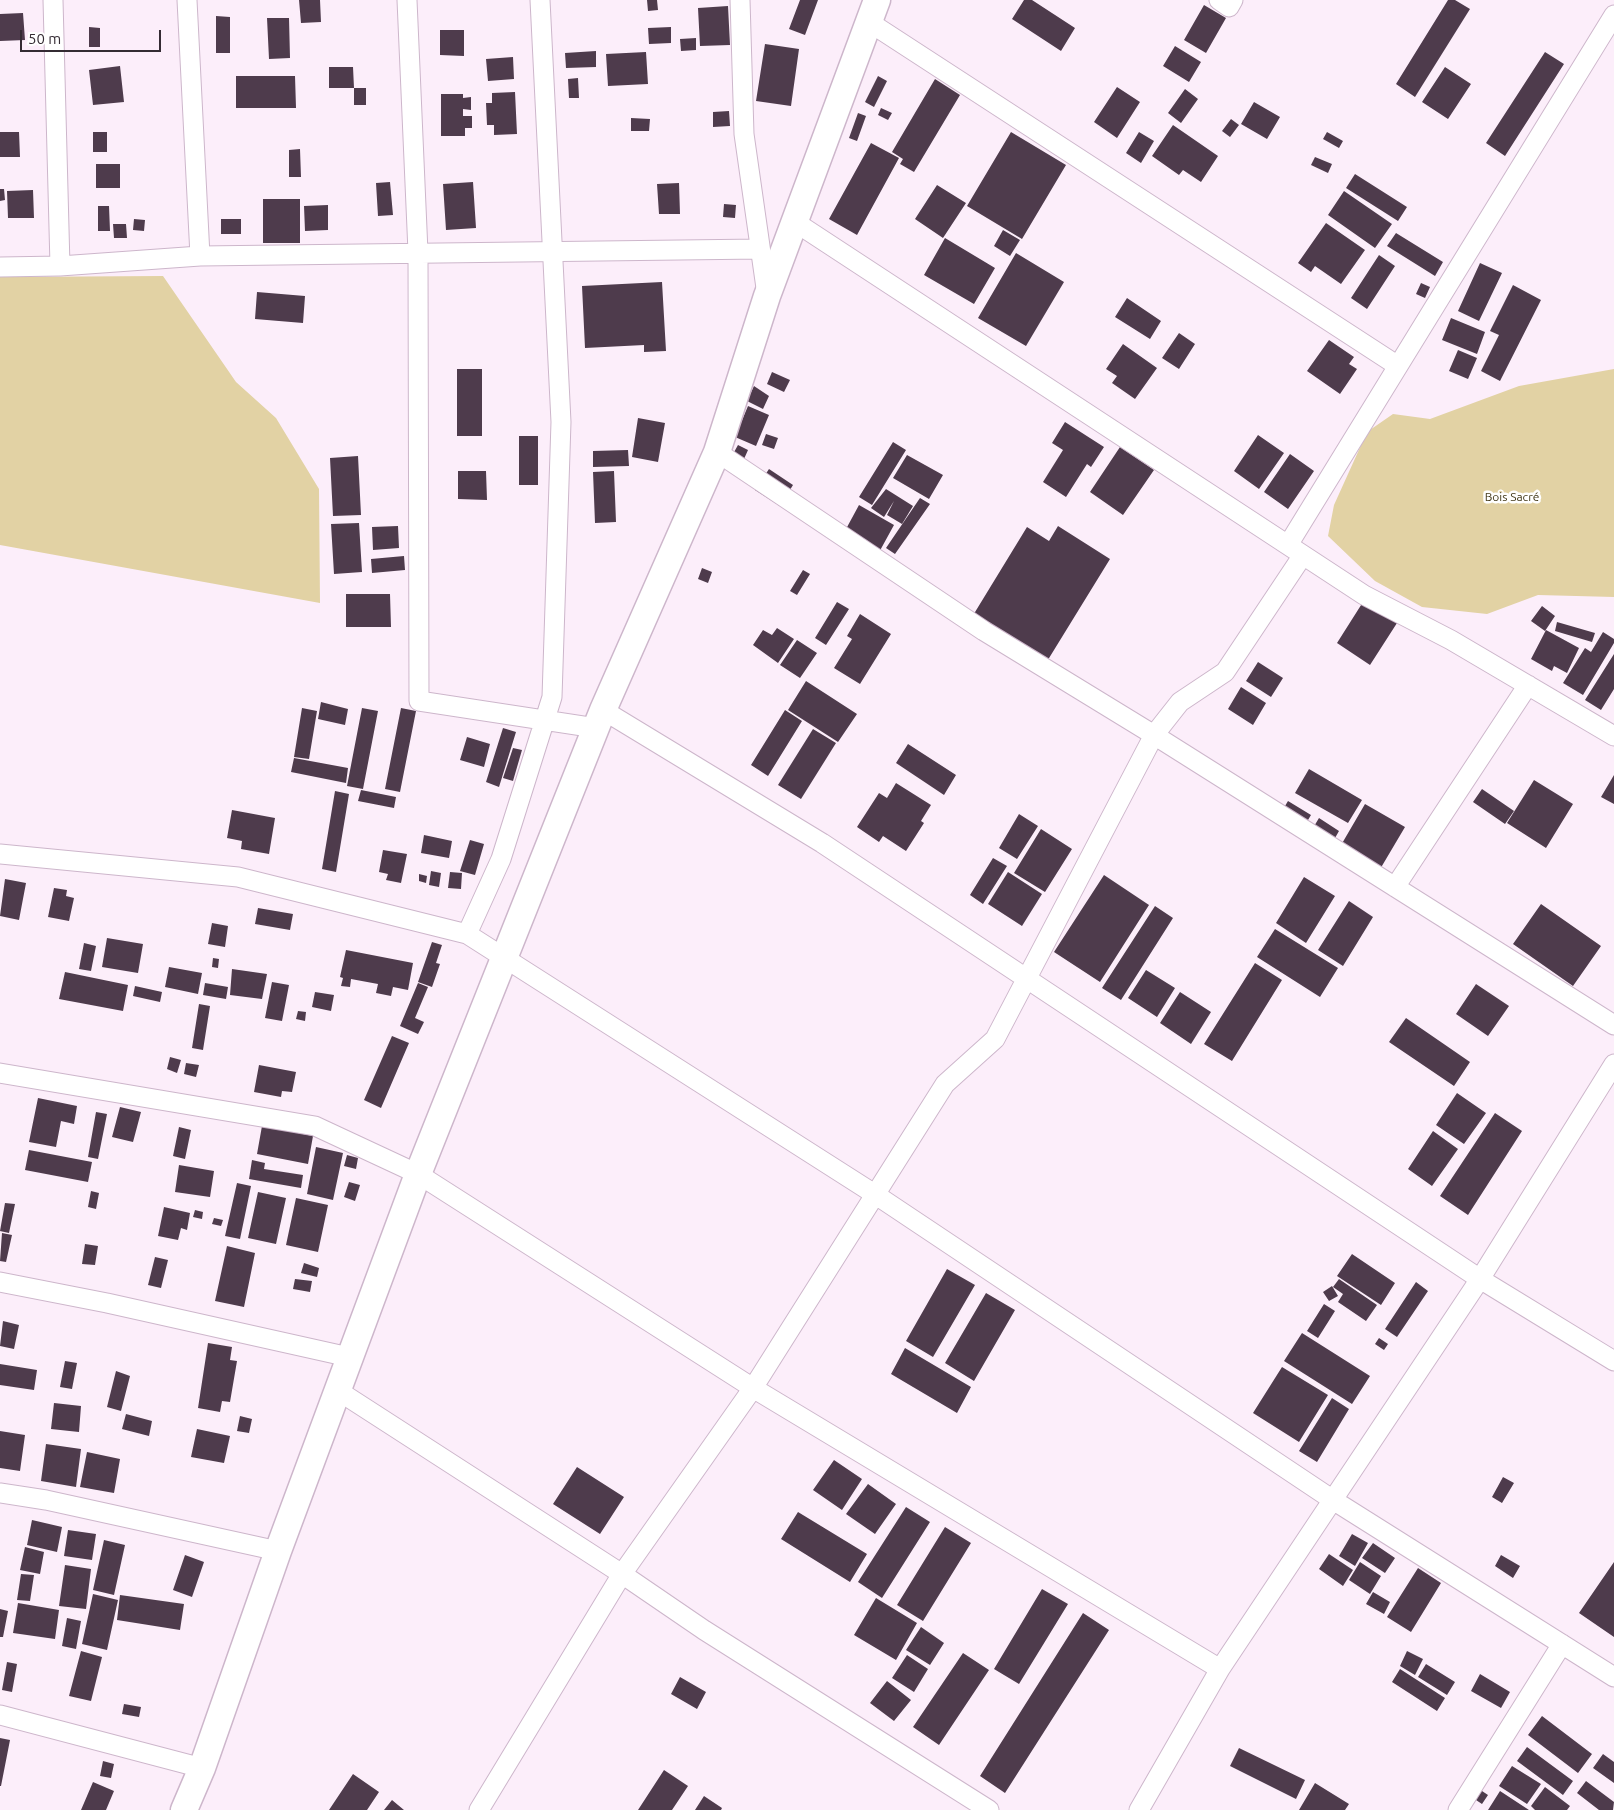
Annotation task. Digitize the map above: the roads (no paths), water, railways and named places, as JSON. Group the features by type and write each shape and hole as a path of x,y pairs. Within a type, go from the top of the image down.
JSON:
{"main road":[{"path":"184,1810 202,1768 278,1551 418,1174 599,719 717,452 767,296 873,11"}],"street":[{"path":"53,0 60,266"},
{"path":"187,0 200,256"},
{"path":"407,0 418,252 419,701 545,720 599,719 822,843 1480,1278 1614,1361"},
{"path":"467,934 501,859 552,697 561,422 540,0"},
{"path":"740,0 744,134 767,296"},
{"path":"1219,0 1229,7 1233,0"},
{"path":"873,11 1398,366"},
{"path":"479,1810 622,1574 753,1388 945,1084 995,1039 1154,735 1180,702 1224,672 1296,550 1398,366 1614,15"},
{"path":"795,222 1364,594 1451,640 1614,736"},
{"path":"0,267 60,266 200,256 760,248"},
{"path":"717,452 984,631 1154,735 1614,1026"},
{"path":"1394,887 1528,685"},
{"path":"0,854 238,877 467,934 876,1195 1333,1500 1614,1677"},
{"path":"1139,1810 1220,1669 1480,1278 1614,1064"},
{"path":"0,1073 315,1126 418,1174 753,1388 1220,1669"},
{"path":"0,1282 107,1303 349,1357"},
{"path":"337,1390 622,1574 704,1630 989,1810"},
{"path":"0,1493 46,1500 278,1551"},
{"path":"1458,1810 1562,1644"},
{"path":"0,1715 202,1768"}],"park label":[{"name":"Bois Sacré","path":"1512,497"}]}
